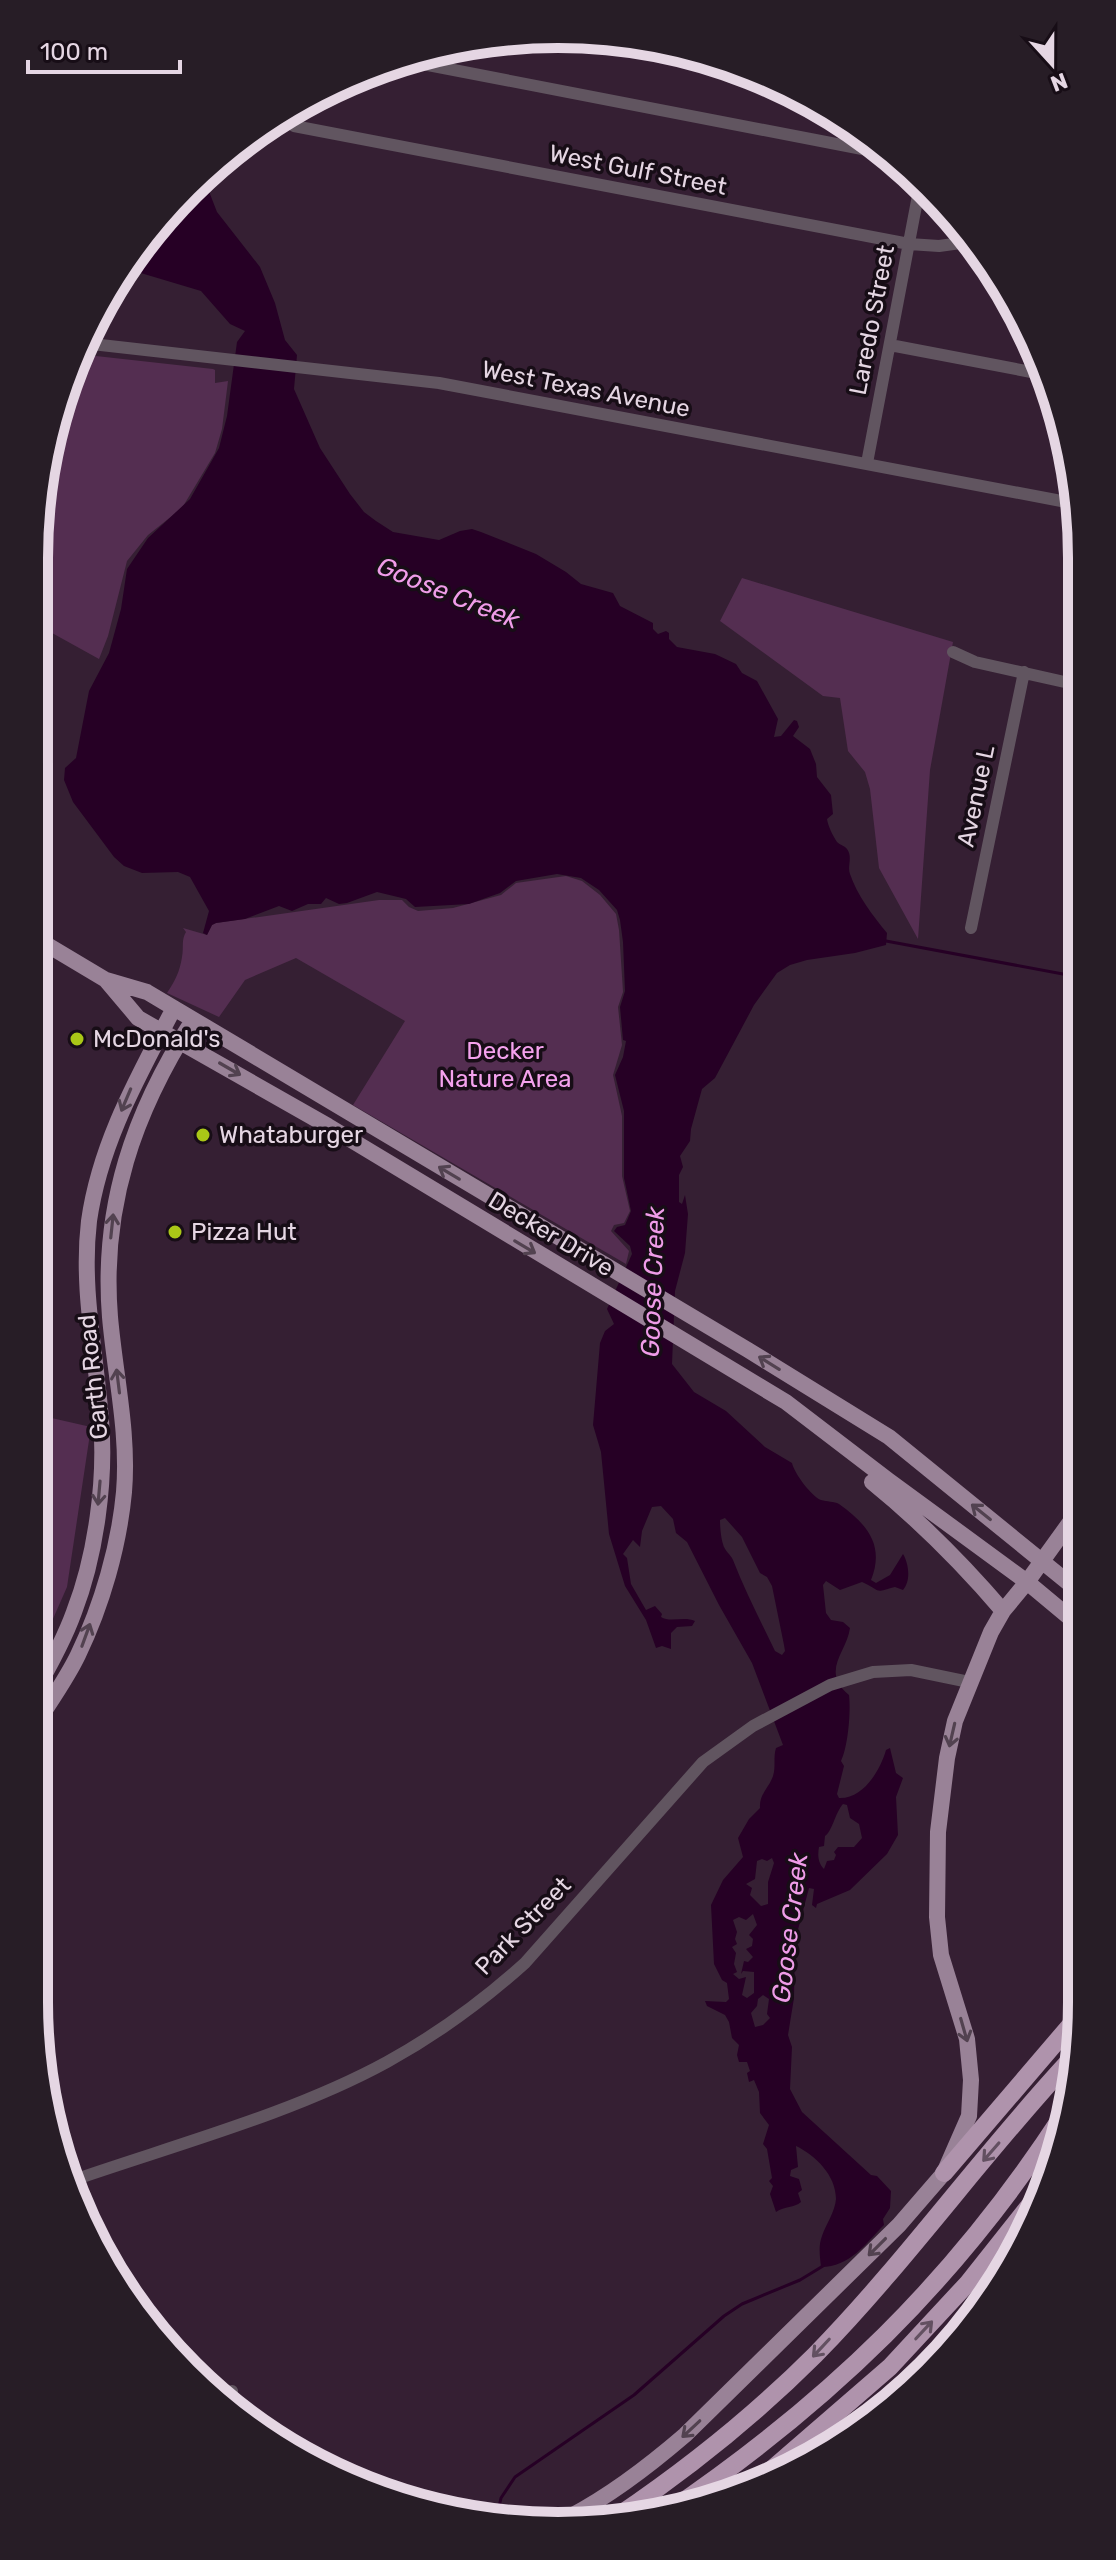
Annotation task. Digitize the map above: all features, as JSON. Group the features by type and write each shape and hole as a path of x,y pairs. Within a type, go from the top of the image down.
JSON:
{"highway":[{"path":"944,2173 1067,2029"},
{"path":"630,2507 753,2413 817,2352 1064,2067"},
{"path":"693,2494 760,2447 856,2366 920,2301 999,2207 1052,2131"},
{"path":"784,2459 890,2367 968,2283 1019,2218"}],"main road":[{"name":"Decker Drive","path":"48,945 106,980 147,992 889,1437 1068,1582"},
{"name":"Decker Drive","path":"106,980 138,1018 328,1126 786,1402 1027,1582 1068,1616"},
{"name":"Garth Road","path":"48,1668 75,1610 94,1532 102,1460 101,1421 86,1287 88,1233 97,1182 103,1158 130,1090 174,1008"},
{"name":"Garth Road","path":"48,1705 84,1641 116,1538 125,1462 110,1316 111,1224 117,1190 147,1104 193,1020"},
{"path":"86,1287 110,1286"},
{"path":"786,1402 832,1449 914,1516 1003,1611"},
{"path":"101,1421 122,1418"},
{"path":"579,2511 648,2467 685,2435 899,2225 944,2173 969,2116 971,2080 967,2039 941,1955 937,1917 938,1832 947,1758 955,1721 969,1682 1003,1611 1068,1525"},
{"path":"94,1532 116,1538"},
{"path":"48,1673 62,1683"}],"street":[{"path":"427,65 862,149"},
{"name":"West Gulf Street","path":"294,126 909,244 939,246 959,243"},
{"name":"Laredo Street","path":"867,463 918,196"},
{"name":"West Texas Avenue","path":"95,344 439,383 1065,502"},
{"path":"890,345 1033,372"},
{"path":"953,652 975,662 1068,683"},
{"name":"Avenue L","path":"971,928 1024,672"},
{"path":"97,1182 117,1190"},
{"name":"Park Street","path":"80,2178 281,2109 374,2069 426,2038 525,1963 703,1762 753,1726 830,1685 857,1676 889,1670 911,1670 969,1682"}],"green space":[{"path":"90,355 213,369 215,383 228,381 222,429 215,453 182,508 148,535 127,561 99,659 48,631 52,491 65,426 87,363"},
{"path":"742,578 953,642 930,770 918,939 879,868 870,789 865,772 848,751 840,698 823,696 720,621"},
{"name":"Decker Nature Area","path":"566,876 582,881 600,895 616,914 619,930 623,992 618,1007 622,1045 613,1075 622,1116 622,1176 630,1211 624,1223 614,1225 611,1231 629,1251 626,1264 353,1105 405,1021 296,958 245,980 219,1017 167,993 180,967 186,932 183,928 207,935 216,923 379,900 402,900 418,911 453,908 501,895 516,883"},
{"path":"48,1417 91,1427 67,1587 48,1630"}],"water":[{"path":"208,188 217,212 260,267 275,303 285,340 297,355 294,389 320,448 364,512 393,532 439,540 472,529 536,554 581,584 613,593 620,606 653,623 653,629 658,634 669,633 669,639 677,647 715,654 736,664 742,673 757,681 778,719 774,737 781,736 794,720 797,721 799,727 793,736 810,749 817,777 831,795 833,814 827,819 830,828 837,842 849,852 849,871 857,890 887,933 886,945 807,960 777,973 754,1005 715,1078 702,1089 690,1141 680,1156 683,1167 679,1175 679,1202 682,1204 685,1195 688,1214 685,1253 675,1291 672,1364 694,1392 726,1411 765,1447 792,1463 796,1473 817,1498 839,1504 858,1519 871,1536 874,1546 875,1568 871,1580 876,1583 890,1575 903,1554 908,1567 903,1590 895,1587 878,1590 862,1582 840,1590 826,1581 823,1585 826,1613 831,1620 843,1622 850,1628 836,1670 836,1678 849,1695 850,1702 847,1738 841,1761 844,1766 837,1794 839,1798 848,1797 863,1789 890,1748 896,1773 903,1778 896,1797 898,1835 887,1854 850,1890 817,1904 816,1908 812,1905 814,1889 809,1888 795,1941 794,1998 788,2035 792,2047 790,2089 802,2112 891,2191 890,2208 883,2219 884,2225 849,2259 831,2266 821,2267 820,2252 821,2240 836,2199 832,2182 817,2160 796,2146 798,2167 791,2170 790,2176 799,2179 801,2202 776,2212 770,2194 773,2186 769,2181 772,2178 767,2149 763,2144 769,2125 760,2113 759,2092 754,2080 749,2082 747,2062 739,2062 739,2045 732,2038 725,2015 707,2006 705,2001 726,2002 729,1999 727,1983 722,1980 714,1964 711,1905 723,1880 743,1857 738,1838 760,1808 773,1776 776,1748 783,1745 752,1663 687,1542 676,1533 673,1519 661,1506 652,1507 642,1531 640,1547 633,1540 623,1554 627,1558 631,1584 646,1610 655,1606 665,1619 695,1621 692,1626 677,1627 671,1633 671,1649 656,1648 646,1620 625,1586 609,1534 601,1452 593,1425 600,1343 605,1331 614,1324 607,1309 632,1254 630,1246 614,1231 625,1225 631,1211 624,1178 624,1111 615,1075 626,1041 623,1040 620,1007 625,991 623,942 617,910 599,890 581,878 557,874 516,881 500,893 469,904 415,907 406,899 377,892 339,904 326,898 321,904 308,904 292,911 279,906 245,919 216,923 207,935 203,933 209,911 190,877 178,872 142,873 124,866 73,802 64,780 65,768 76,758 89,691 109,653 121,609 127,569 148,538 190,499 219,448 227,416 237,342 245,331 230,324 201,291 136,272 175,222","holes":["725,1518 742,1537 760,1573 767,1577 772,1586 785,1651 782,1655 775,1651 724,1546 720,1520","843,1804 847,1805 850,1818 859,1824 862,1838 854,1847 838,1847 834,1860 827,1861 824,1869 819,1861 819,1847 824,1846 825,1836","772,1858 774,1863 768,1882 768,1904 761,1906 750,1895 752,1888 746,1884 755,1879 757,1861","753,1914 757,1925 749,1935 753,1939 752,1946 746,1949 753,1957 748,1962 744,1961 741,1974 743,1971 754,1972 754,1993 747,1998 742,1995 746,1977 739,1979 733,1974 737,1972 734,1964 736,1953 732,1947 737,1944 733,1920 739,1917 746,1920","763,1995 769,1999 767,2014 770,2018 763,2025 755,2027 751,2013"]}],"waterway":[{"path":"886,941 1068,975"},
{"name":"Goose Creek","path":"499,2509 501,2498 515,2477 634,2395 724,2316 742,2304 800,2280 823,2266"}],"place":[{"name":"McDonald's","path":"77,1039"},
{"name":"Whataburger","path":"203,1135"},
{"name":"Pizza Hut","path":"175,1232"}]}
